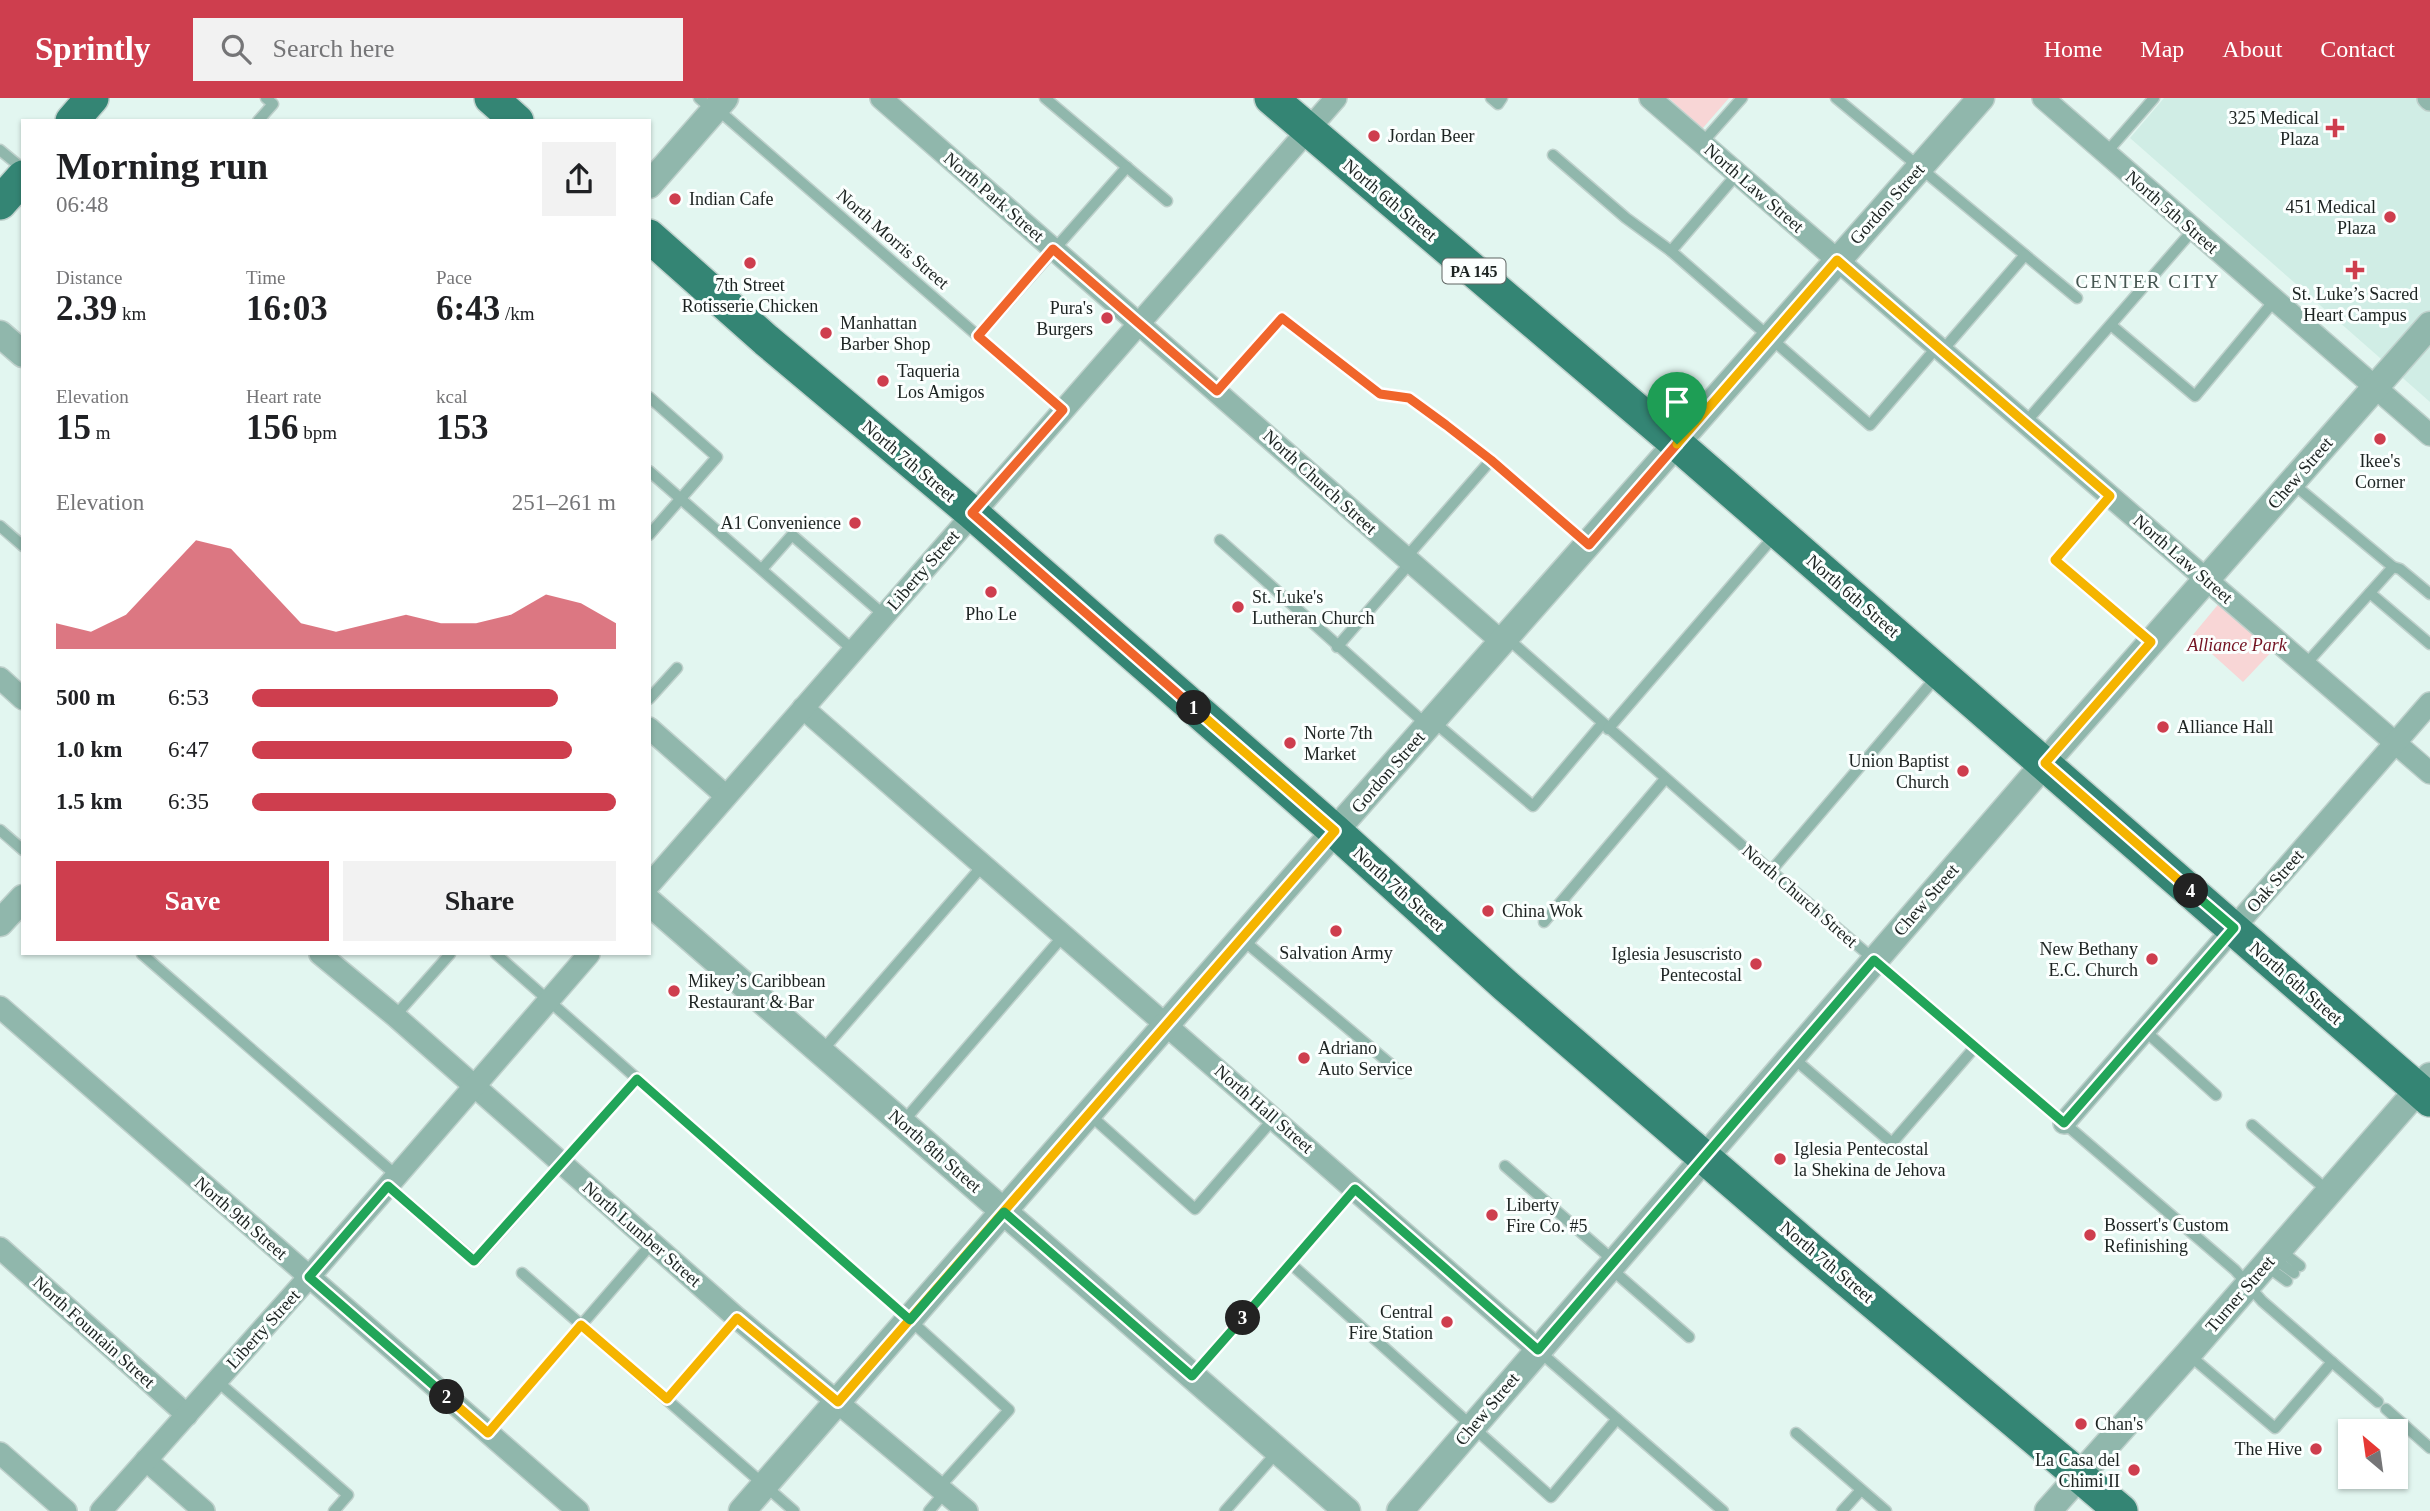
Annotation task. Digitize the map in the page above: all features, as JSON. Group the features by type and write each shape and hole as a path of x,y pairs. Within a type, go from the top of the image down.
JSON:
{"main road":[{"path":"74,119 92,98"},
{"path":"491,98 515,119"},
{"name":"North 6th Street","path":"1271,98 1778,531 2234,928 2426,1088"},
{"path":"0,203 21,179"},
{"name":"North 7th Street","path":"651,238 766,340 972,513 1335,831 1506,986 2121,1511"}],"street":[{"name":"North Park Street","path":"881,98 1138,323"},
{"name":"Liberty Street","path":"651,883 1336,98"},
{"name":"North Law Street","path":"1650,98 2430,773"},
{"name":"Gordon Street","path":"743,1511 1243,940 1335,831 1981,98"},
{"name":"North 5th Street","path":"2043,98 2430,435"},
{"path":"651,182 713,101"},
{"name":"North Church Street","path":"1138,323 1407,560 1504,640"},
{"name":"Chew Street","path":"1400,1511 2045,763 2430,325"},
{"path":"0,334 21,352"},
{"path":"0,678 21,697"},
{"name":"Oak Street","path":"2064,1123 2430,703"},
{"name":"North Hall Street","path":"803,708 1538,1350"},
{"path":"651,730 726,796"},
{"path":"0,923 21,900"},
{"name":"North 8th Street","path":"651,904 1347,1511"},
{"name":"North Lumber Street","path":"321,955 395,1016 737,1318 967,1511"},
{"name":"Liberty Street","path":"101,1511 309,1277 588,955"},
{"name":"North 9th Street","path":"0,1007 578,1511"},
{"name":"Turner Street","path":"2048,1511 2328,1191 2426,1088"},
{"name":"North Fountain Street","path":"0,1248 187,1415"},
{"path":"0,1453 66,1511"},
{"path":"146,1460 204,1511"}],"lane":[{"path":"1045,98 1167,201"},
{"path":"1702,143 1742,98"},
{"path":"1836,98 2077,298"},
{"path":"2106,153 2154,98"},
{"path":"259,119 269,101"},
{"name":"North Morris Street","path":"713,101 1063,410"},
{"path":"0,150 21,167"},
{"path":"1553,155 1626,218 1671,251 1870,425 2025,254"},
{"path":"978,336 1127,167"},
{"path":"1671,251 1737,174"},
{"path":"2025,423 2193,230"},
{"path":"2111,325 2195,396 2274,301"},
{"path":"1217,391 1282,318 1380,394 1409,398 1491,460 1589,545"},
{"path":"651,399 717,457 651,534"},
{"path":"1337,647 1410,553 1491,460"},
{"path":"651,473 853,650"},
{"path":"2291,482 2393,567 2400,569 2430,594"},
{"path":"2110,496 2055,560 2151,642"},
{"path":"0,526 21,544"},
{"path":"1220,540 1337,647 1533,806 1778,531"},
{"path":"762,569 792,534 884,615"},
{"path":"2305,666 2393,567"},
{"path":"2370,593 2430,644"},
{"name":"North Church Street","path":"1504,640 2235,1270 2266,1264 2262,1301 2430,1448"},
{"path":"651,697 677,668"},
{"path":"1770,871 1940,673"},
{"path":"1544,922 1665,779"},
{"path":"0,830 21,848"},
{"path":"821,1052 984,864"},
{"path":"902,1123 1064,934"},
{"path":"1243,940 1401,1073"},
{"path":"145,955 393,1181 474,1261 637,1079"},
{"path":"395,1016 449,955"},
{"path":"497,955 1009,1410 945,1481 940,1498 929,1511"},
{"path":"2144,1030 2217,1095"},
{"path":"1791,1056 1892,1143 1975,1047"},
{"path":"1090,1115 1195,1209 1274,1118"},
{"path":"2252,1125 2328,1191"},
{"path":"1505,1166 1689,1337"},
{"path":"1192,1376 1355,1189"},
{"path":"488,1433 653,1242"},
{"path":"1291,1264 1551,1497 1617,1419"},
{"path":"2266,1264 2293,1273 2266,1264"},
{"path":"522,1273 794,1511"},
{"path":"667,1399 737,1318"},
{"name":"North Hall Street","path":"1538,1350 1723,1511"},
{"path":"2188,1354 2275,1428 2332,1362"},
{"path":"217,1381 348,1495 334,1511"},
{"path":"1796,1433 1886,1511"},
{"path":"1225,1511 1279,1451"},
{"path":"1842,1511 1861,1490"}],"shaded area":[{"name":"St. Luke’s Sacred Heart Campus","path":"2164,98 2430,98 2430,402 2130,138"}],"green space":[{"path":"1669,98 1729,98 1702,129"},
{"name":"Alliance Park","path":"2221,601 2276,647 2243,682 2192,636"}],"place":[{"name":"325 Medical Plaza","path":"2335,128"},
{"name":"Jordan Beer","path":"1374,136"},
{"name":"Indian Cafe","path":"675,199"},
{"name":"451 Medical Plaza","path":"2390,217"},
{"name":"7th Street Rotisserie Chicken","path":"750,263"},
{"name":"St. Luke’s Sacred Heart Campus","path":"2355,270"},
{"name":"Pura's Burgers","path":"1107,318"},
{"name":"Manhattan Barber Shop","path":"826,333"},
{"name":"Taqueria Los Amigos","path":"883,381"},
{"name":"Ikee's Corner","path":"2380,439"},
{"name":"A1 Convenience","path":"855,523"},
{"name":"Pho Le","path":"991,592"},
{"name":"St. Luke's Lutheran Church","path":"1238,607"},
{"name":"Alliance Hall","path":"2163,727"},
{"name":"Norte 7th Market","path":"1290,743"},
{"name":"Union Baptist Church","path":"1963,771"},
{"name":"China Wok","path":"1488,911"},
{"name":"Salvation Army","path":"1336,931"},
{"name":"New Bethany E.C. Church","path":"2152,959"},
{"name":"Iglesia Jesuscristo Pentecostal","path":"1756,964"},
{"name":"Mikey’s Caribbean Restaurant & Bar","path":"674,991"},
{"name":"Adriano Auto Service","path":"1304,1058"},
{"name":"Iglesia Pentecostal la Shekina de Jehova","path":"1780,1159"},
{"name":"Liberty Fire Co. #5","path":"1492,1215"},
{"name":"Bossert's Custom Refinishing","path":"2090,1235"},
{"name":"Central Fire Station","path":"1447,1322"},
{"name":"Chan's","path":"2081,1424"},
{"name":"The Hive","path":"2316,1449"},
{"name":"La Casa del Chimi II","path":"2134,1470"}],"district":[{"name":"CENTER CITY","path":"2148,281"}],"route":[{"path":"1677,444 1589,545 1491,460 1446,425 1409,398 1380,394 1282,318 1217,391 1053,249 978,336 1063,410 972,513 1335,831 1206,982 1090,1115 1004,1212 910,1320 838,1402 737,1318 667,1399 581,1325 488,1433 309,1277 388,1186 474,1261 637,1079 910,1320 951,1273 1004,1212 1192,1376 1355,1189 1538,1350 1874,960 2064,1123 2234,928 2045,763 2151,642 2055,560 2110,496 1837,260 1677,444"}]}
